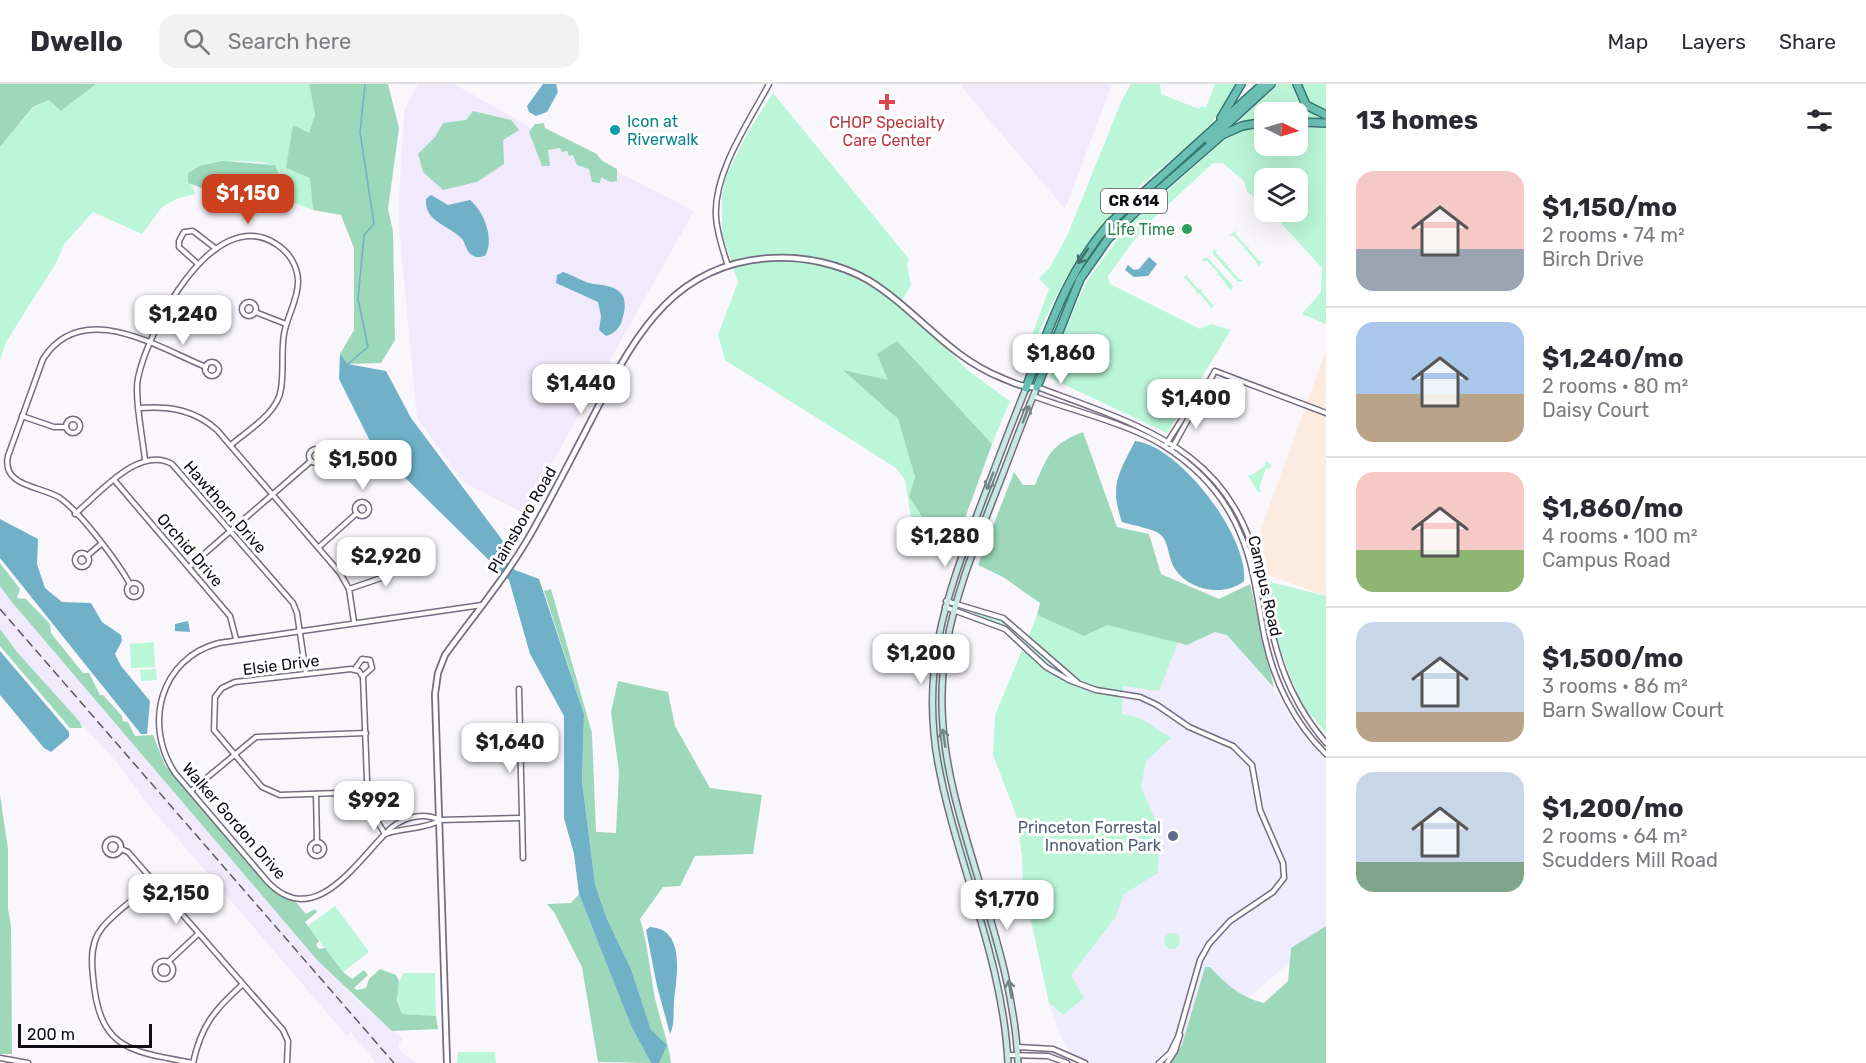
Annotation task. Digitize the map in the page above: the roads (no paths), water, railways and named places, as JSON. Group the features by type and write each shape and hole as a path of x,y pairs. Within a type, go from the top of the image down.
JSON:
{"highway":[{"path":"1215,128 1241,84"},
{"path":"1215,128 1263,84"},
{"path":"1151,197 1160,185 1271,84"},
{"path":"1297,84 1306,105 1326,115"},
{"path":"1308,122 1326,123"},
{"path":"1151,197 1222,135 1242,126 1254,124"},
{"name":"CR 614","path":"1026,388 1066,286 1091,245 1110,223 1215,128"},
{"name":"CR 614","path":"1037,387 1082,275 1113,233 1151,197"}],"main road":[{"name":"CR 614","path":"1018,1063 1018,1047 1006,967 962,823 943,734 944,664 954,606 1037,387"},
{"name":"CR 614","path":"1008,1063 1001,992 947,801 936,752 933,687 937,638 946,600 1026,388"}],"street":[{"path":"728,266 718,231 717,193 727,164 769,84"},
{"path":"198,264 178,246 184,232 194,231 215,248"},
{"path":"75,514 145,460 138,380 165,314 198,264 215,248 230,239 249,236 268,240 284,250 293,262 298,282 286,324 278,400 268,414 231,446"},
{"name":"Plainsboro Road","path":"447,1063 436,680 445,655 513,564 640,331 679,292 701,278 728,266 762,259 793,258 823,263 859,275 897,300 939,340 970,363 1026,388"},
{"path":"255,312 286,324"},
{"path":"130,584 119,565 60,498 18,482 10,473 7,460 22,416 43,359 53,346 82,329 104,328 206,367"},
{"path":"1171,450 1215,371 1326,413"},
{"name":"Campus Road","path":"1026,388 1037,387 1169,441 1216,480 1240,516 1257,561 1272,638 1282,672 1300,710 1326,744"},
{"name":"Campus Road","path":"1026,388 1033,396 1145,436 1165,446 1210,484 1237,525 1248,553 1266,642 1276,677 1297,718 1326,754"},
{"path":"1165,446 1184,416 1195,405"},
{"path":"140,408 167,407 191,413 213,426 340,573 349,589 354,622"},
{"path":"22,416 55,428 66,427"},
{"name":"Hawthorn Drive","path":"145,460 162,460 174,466 292,602 300,632 306,674"},
{"path":"189,567 311,461"},
{"name":"Orchid Drive","path":"115,481 230,616 236,639"},
{"path":"319,547 357,513"},
{"path":"87,556 101,544"},
{"path":"349,589 384,577 409,560"},
{"path":"946,600 973,617 1005,629 1042,663 1083,686 1147,700 1189,727 1239,750 1252,765 1262,818 1283,862 1284,878 1277,889 1230,921 1209,944 1200,960 1174,1047 1159,1063"},
{"name":"Walker Gordon Drive","path":"440,820 431,816 408,818 396,823 329,891 312,897 294,897 270,884 175,773 161,746 158,727 159,703 170,677 183,662 207,646 236,639 483,605"},
{"path":"944,607 954,606 1003,618 1020,630 1047,657 1083,686"},
{"path":"1042,663 1047,657"},
{"name":"Elsie Drive","path":"368,792 270,793 216,734 213,726 213,703 219,690 233,683 355,669 362,659 370,660 372,668 363,676 369,811 385,834"},
{"path":"355,669 363,676"},
{"path":"519,689 523,858"},
{"path":"191,791 257,736 366,733"},
{"path":"316,794 317,842"},
{"path":"385,834 411,827 432,825 440,820 522,818"},
{"path":"115,839 120,843 121,849 117,854 110,855 105,845 108,840 115,839"},
{"path":"121,849 128,852 283,1030 288,1041 287,1063"},
{"path":"154,882 103,927 95,938 92,965 95,1002 105,1029 124,1046 137,1052 193,1063 197,1045 210,1016 242,985"},
{"path":"168,962 173,954 198,934"},
{"path":"160,962 168,962 172,966 172,974 167,978 160,978 156,967 160,962"},
{"path":"1167,1063 1180,1041 1181,1028"},
{"path":"1018,1047 1053,1049 1085,1063"},
{"path":"1008,1055 1048,1056 1067,1063"},
{"path":"0,1058 28,1063"}],"water":[{"path":"543,84 556,84 558,92 547,112 536,116 529,112 527,106"},
{"path":"431,195 448,205 470,200 475,205 484,218 488,234 489,242 485,256 477,257 470,254 457,234 433,218 426,207 426,199"},
{"path":"1149,257 1157,264 1148,276 1134,277 1125,270 1128,265 1134,270 1139,269"},
{"path":"563,272 586,282 616,289 620,293 625,303 624,311 621,323 612,334 606,336 599,330 601,316 598,302 556,283 557,275"},
{"path":"340,354 348,364 386,371 411,418 503,541 507,563 515,570 539,579 584,714 582,781 595,884 607,919 631,969 651,1030 667,1045 659,1063 651,1063 631,1026 579,894 574,854 564,818 564,716 530,654 509,580 372,445 339,379"},
{"path":"1135,441 1153,446 1171,458 1208,496 1235,541 1243,563 1244,581 1227,589 1198,587 1181,576 1175,569 1166,542 1161,535 1122,522 1116,489 1120,471"},
{"path":"0,519 38,539 37,564 45,588 62,602 91,603 102,622 121,635 122,641 115,654 121,666 150,701 147,734 141,734 0,558"},
{"path":"188,621 190,632 175,631 175,624"},
{"path":"0,651 69,732 69,737 51,752 44,748 0,695"},
{"path":"650,927 662,930 670,936 677,956 673,1022 670,1034 657,986 646,930"}],"waterway":[{"path":"348,364 368,347 358,299 364,235 374,224 360,132 365,84"}],"railway":[{"path":"0,609 394,1063"}],"place":[{"name":"CHOP Specialty Care Center","path":"887,102"},
{"name":"Icon at Riverwalk","path":"615,130"},
{"name":"Life Time","path":"1187,229"},
{"name":"Princeton Forrestal Innovation Park","path":"1173,836"}]}
